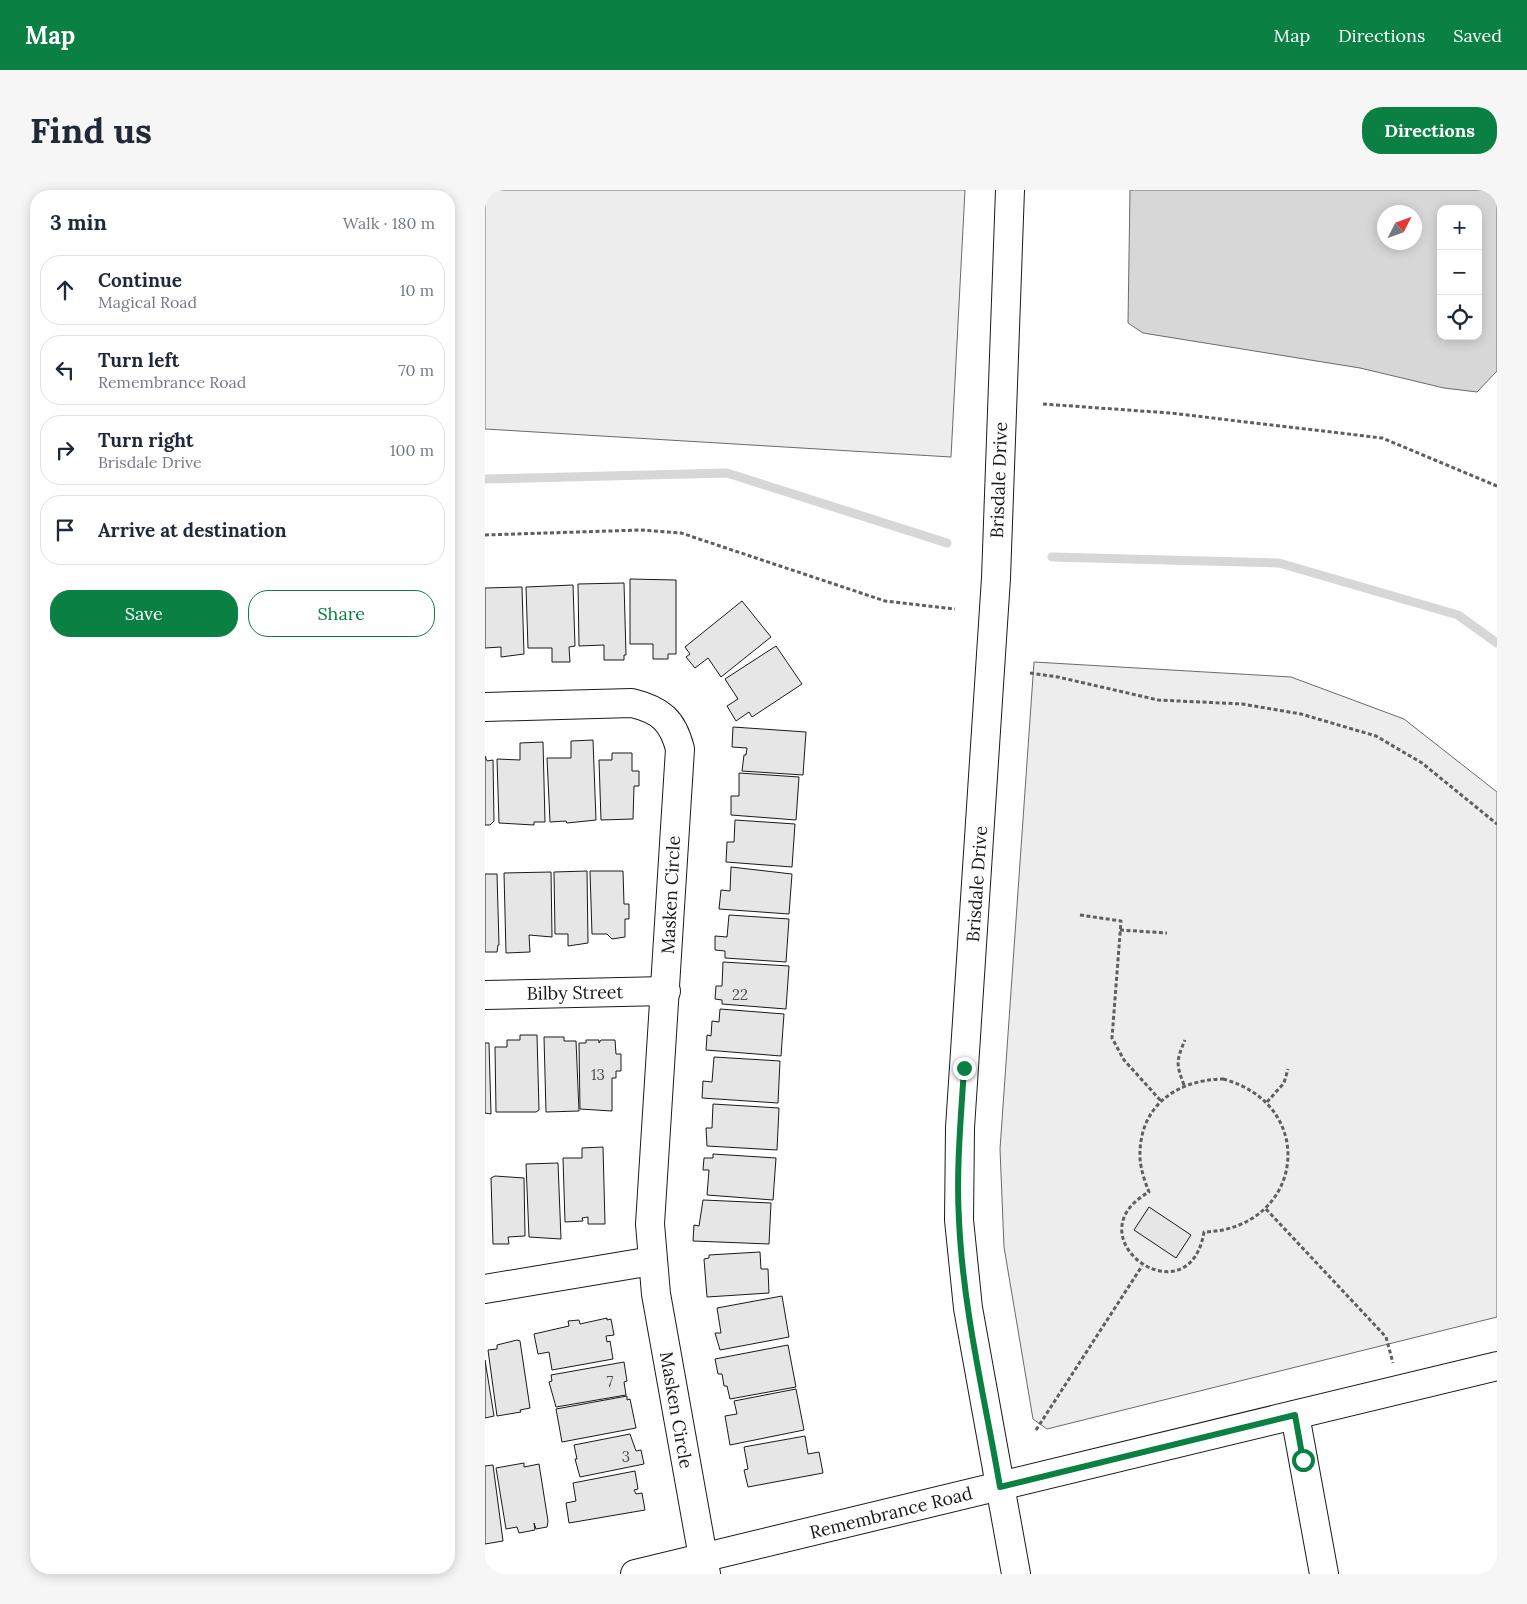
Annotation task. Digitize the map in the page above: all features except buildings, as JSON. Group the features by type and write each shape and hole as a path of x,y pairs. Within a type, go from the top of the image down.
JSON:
{"street":[{"name":"Brisdale Drive","path":"1010,190 996,578 960,1128 959,1220 969,1308 1016,1574"},
{"name":"Masken Circle","path":"485,706 632,703 650,707 675,730 680,750 650,1224 652,1261 704,1567"},
{"name":"Bilby Street","path":"485,995 666,991"},
{"path":"485,1289 652,1261"},
{"name":"Remembrance Road","path":"635,1574 704,1567 1000,1487 1497,1366"},
{"path":"1295,1415 1324,1574"}],"path":[{"path":"1043,404 1170,413 1381,438 1497,486"},
{"path":"485,535 640,530 681,533 885,601 955,609"},
{"path":"1029,672 1158,700 1242,704 1301,714 1377,736 1423,763 1497,824"},
{"path":"1079,915 1121,921 1112,1038 1125,1060 1161,1101"},
{"path":"1120,930 1167,933"},
{"path":"1184,1085 1178,1069 1177,1059 1185,1040"},
{"path":"1267,1102 1284,1084 1288,1069"},
{"path":"1206,1080 1223,1080 1254,1091 1267,1102 1277,1115 1284,1131 1288,1156 1284,1180 1277,1196 1253,1220 1238,1228 1221,1232 1204,1232 1202,1244 1197,1255 1188,1264 1177,1269 1153,1270 1142,1266 1127,1249 1123,1227 1131,1206 1149,1192 1140,1161 1140,1145 1144,1129 1151,1114 1161,1101 1184,1085 1206,1080"},
{"path":"1266,1209 1386,1336 1400,1390"},
{"path":"1036,1430 1142,1266"}],"shaded area":[{"path":"485,190 965,190 951,457 485,429"},
{"path":"1130,190 1497,190 1497,371 1477,392 1444,388 1360,368 1143,333 1128,323"},
{"path":"1034,662 1291,677 1404,719 1497,792 1497,1317 1047,1429 1033,1419 1004,1247 1000,1149"}],"waterway":[{"path":"485,479 727,473 947,543"},
{"path":"1052,557 1279,563 1458,615 1497,643"}],"route":[{"path":"964,1068 960,1128 959,1220 969,1308 1000,1487 1295,1415 1303,1460"}]}
